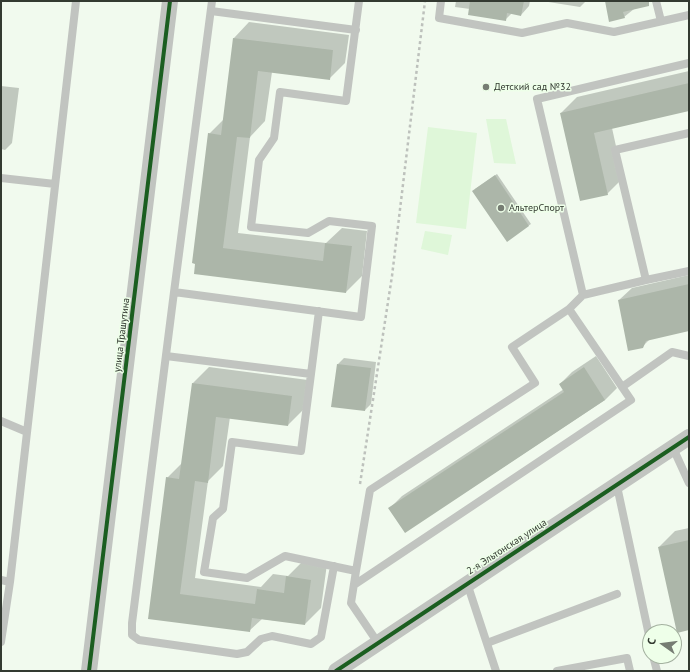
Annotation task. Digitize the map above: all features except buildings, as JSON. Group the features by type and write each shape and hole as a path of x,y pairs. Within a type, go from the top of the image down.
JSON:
{"street":[{"name":"улица Трашутина","path":"89,671 170,1"},
{"name":"2-я Эльтонская улица","path":"336,671 689,437"}],"lane":[{"path":"1,642 2,627 10,582 76,1"},
{"path":"212,1 132,622 132,635 139,640 237,654 247,652 261,639 272,636 311,644 321,637 334,566"},
{"path":"174,292 361,317 372,226 329,221 308,233 251,227 259,160 274,138 280,92 346,101 359,1"},
{"path":"441,1 439,18 522,33 567,23 614,32 689,15"},
{"path":"656,1 661,21"},
{"path":"211,11 356,30"},
{"path":"583,295 537,100 689,63"},
{"path":"646,280 615,150 689,133"},
{"path":"1,178 55,184"},
{"path":"378,643 351,604 370,490 535,383 512,347 569,309 583,295 689,271"},
{"path":"354,585 631,400 569,309"},
{"path":"319,311 301,451 232,442 223,509 213,518 204,572 247,578 285,556 356,571"},
{"path":"622,387 672,352 689,356"},
{"path":"166,356 311,374"},
{"path":"1,421 27,432"},
{"path":"673,448 689,483"},
{"path":"616,486 646,624"},
{"path":"1,580 10,582"},
{"path":"467,583 496,671"},
{"path":"487,643 617,594"},
{"path":"557,671 627,658 630,671"}],"path":[{"path":"359,492 392,276 426,1"}],"green space":[{"path":"486,119 506,119 516,164 494,163"},
{"path":"428,127 477,133 466,229 416,223"},
{"path":"425,231 452,235 448,255 421,249"}],"cycle path":[{"path":"89,671 170,1"},
{"path":"336,671 689,437"}],"place":[{"name":"Детский сад №32","path":"486,87"},
{"name":"АльтерСпорт","path":"501,208"}]}
